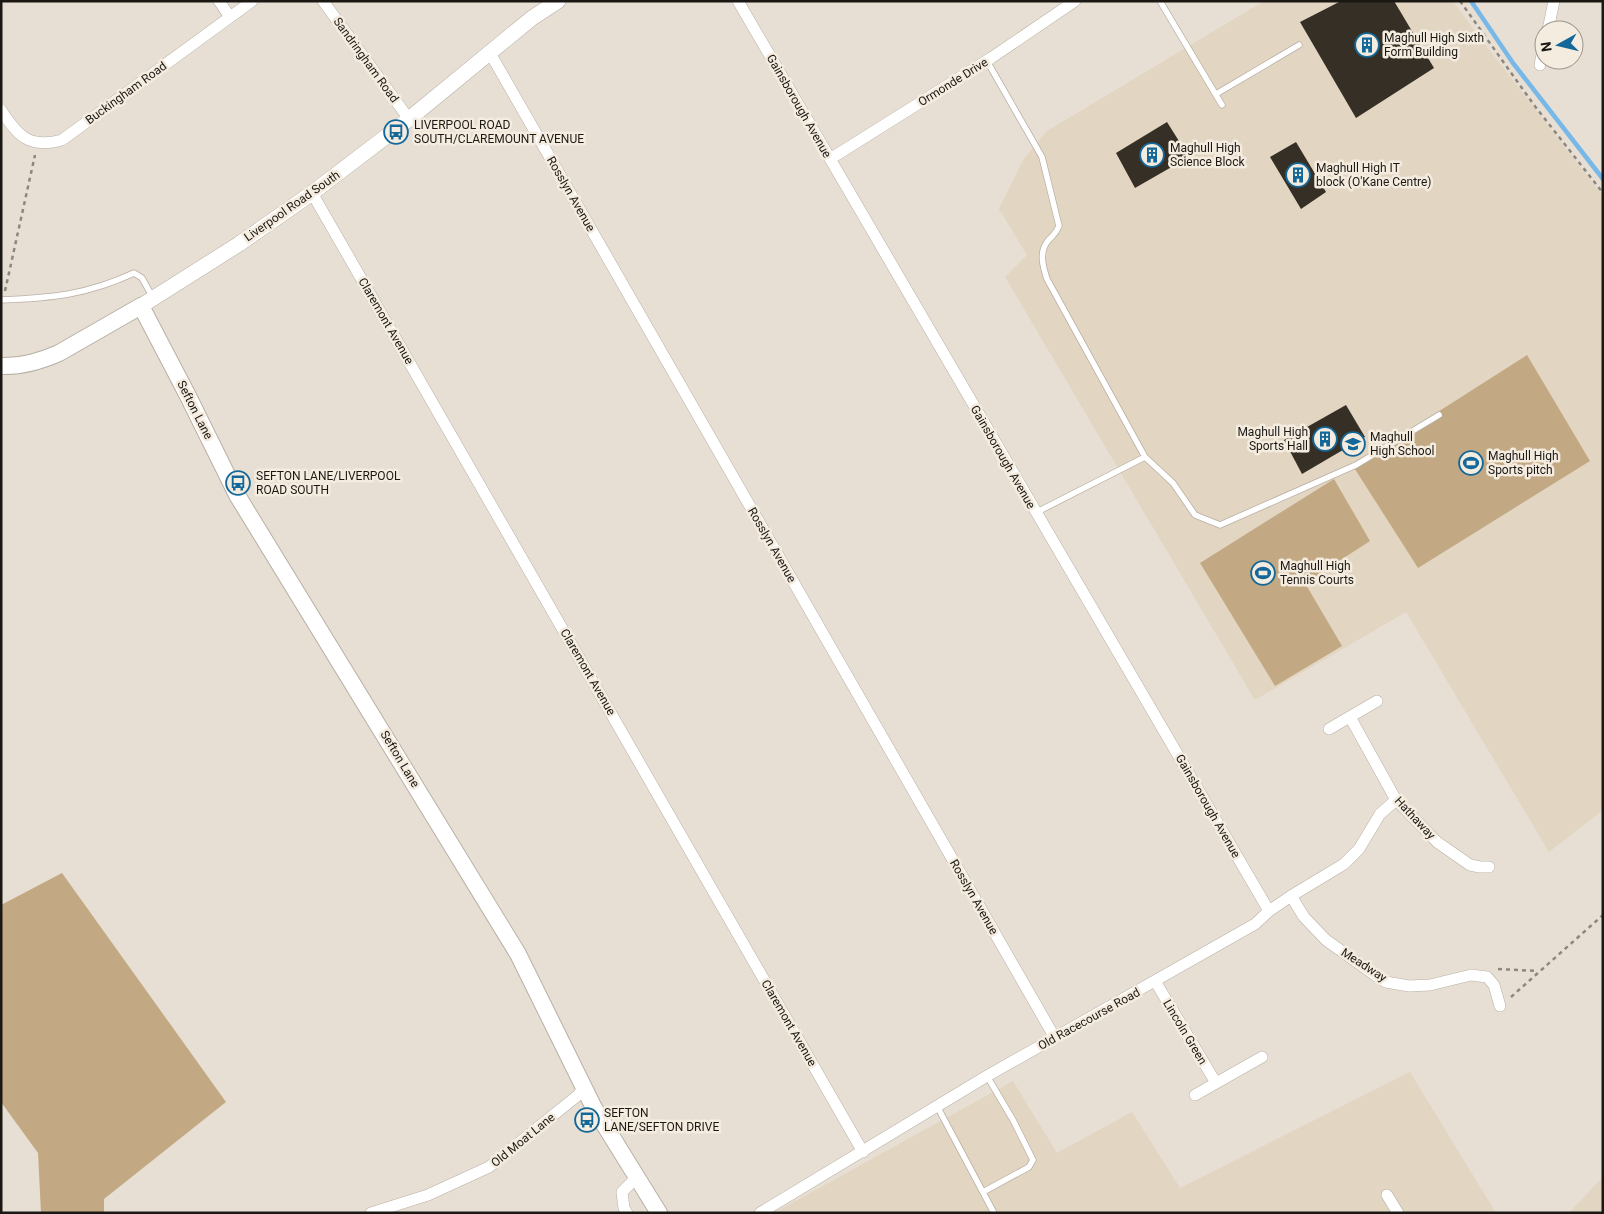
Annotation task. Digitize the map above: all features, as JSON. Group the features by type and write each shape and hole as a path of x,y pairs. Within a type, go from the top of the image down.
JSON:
{"main road":[{"name":"Liverpool Road South","path":"1,366 16,366 45,360 147,302"},
{"name":"Sefton Lane","path":"147,302 188,396 237,495 518,954 594,1108 659,1213"}],"street":[{"path":"219,1 230,17"},
{"name":"Buckingham Road","path":"38,143 49,144 62,140 252,1"},
{"name":"Sandringham Road","path":"323,1 409,120"},
{"name":"Liverpool Road South","path":"147,302 214,261 312,193 409,120 532,18 558,1"},
{"name":"Gainsborough Avenue","path":"738,1 1035,513 1269,911"},
{"name":"Ormonde Drive","path":"830,160 987,60 1074,1"},
{"path":"1550,20 1554,1"},
{"name":"Rosslyn Avenue","path":"490,52 1055,1038"},
{"path":"1,110 15,131 26,139 38,143"},
{"name":"Claremont Avenue","path":"312,193 863,1152"},
{"path":"1329,729 1377,701"},
{"name":"Hathaway","path":"1350,717 1396,800 1437,842 1470,865 1489,867"},
{"name":"Old Racecourse Road","path":"760,1213 987,1076 1255,924 1269,911 1344,864 1352,857 1380,814 1396,800"},
{"name":"Meadway","path":"1291,896 1304,918 1326,940 1386,982 1409,986 1430,985 1471,975 1487,977 1494,985 1500,1006"},
{"name":"Lincoln Green","path":"1155,981 1216,1083"},
{"path":"1195,1095 1262,1057"},
{"name":"Old Moat Lane","path":"371,1213 428,1195 489,1167 577,1096 584,1088"},
{"path":"627,1213 624,1208 622,1192 637,1177"},
{"path":"1388,1195 1398,1213"}],"lane":[{"path":"1160,1 1222,105"},
{"path":"1216,94 1299,45"},
{"path":"987,60 1042,158 1059,226 1056,234 1047,242 1043,251 1042,262 1047,279 1145,457 1173,483 1195,515 1220,525 1356,465 1439,415"},
{"path":"2,300 48,298 88,291 134,273 142,278 147,302"},
{"path":"1035,513 1145,457"},
{"path":"983,1192 1029,1167 1033,1160 1013,1120 987,1076"},
{"path":"937,1106 994,1213"}],"path":[{"path":"1460,1 1519,84 1603,193"},
{"path":"2,300 38,143"},
{"path":"1500,1006 1603,915"},
{"path":"1495,969 1539,971"}],"shaded area":[{"name":"Maghull High School","path":"1264,1 1453,1 1603,196 1603,810 1549,852 1406,612 1255,700 1005,277 1027,255 999,209 1023,160 1047,131"},
{"name":"Maghull High Sports pitch","path":"1527,355 1590,461 1418,568 1353,466"},
{"name":"Maghull High Tennis Courts","path":"1334,479 1370,541 1305,583 1342,646 1275,686 1200,563"},
{"path":"62,873 226,1102 104,1199 104,1213 41,1213 38,1153 1,1102 1,905"},
{"path":"1410,1072 1496,1213 774,1213 1013,1081 1057,1153 1132,1112 1180,1188"},
{"path":"1603,1177 1603,1213 1569,1213"}],"building":[{"name":"Maghull High Sixth Form Building","path":"1341,1 1394,1 1434,68 1356,118 1300,22"},
{"name":"Maghull High Science Block","path":"1167,122 1189,157 1135,188 1116,153"},
{"name":"Maghull High IT block (O'Kane Centre)","path":"1296,142 1326,192 1301,209 1270,157"},
{"name":"Maghull High Sports Hall","path":"1346,405 1365,437 1302,474 1284,440"}],"waterway":[{"path":"1471,1 1513,63 1603,179"}],"place":[{"name":"Maghull High Sixth Form Building","path":"1367,45"},
{"name":"LIVERPOOL ROAD SOUTH/CLAREMOUNT AVENUE","path":"396,132"},
{"name":"Maghull High Science Block","path":"1152,155"},
{"name":"Maghull High IT block (O'Kane Centre)","path":"1298,175"},
{"name":"Maghull High Sports Hall","path":"1325,439"},
{"name":"Maghull High School","path":"1353,444"},
{"name":"Maghull High Sports pitch","path":"1471,463"},
{"name":"SEFTON LANE/LIVERPOOL ROAD SOUTH","path":"238,483"},
{"name":"Maghull High Tennis Courts","path":"1263,573"},
{"name":"SEFTON LANE/SEFTON DRIVE","path":"587,1120"}]}
